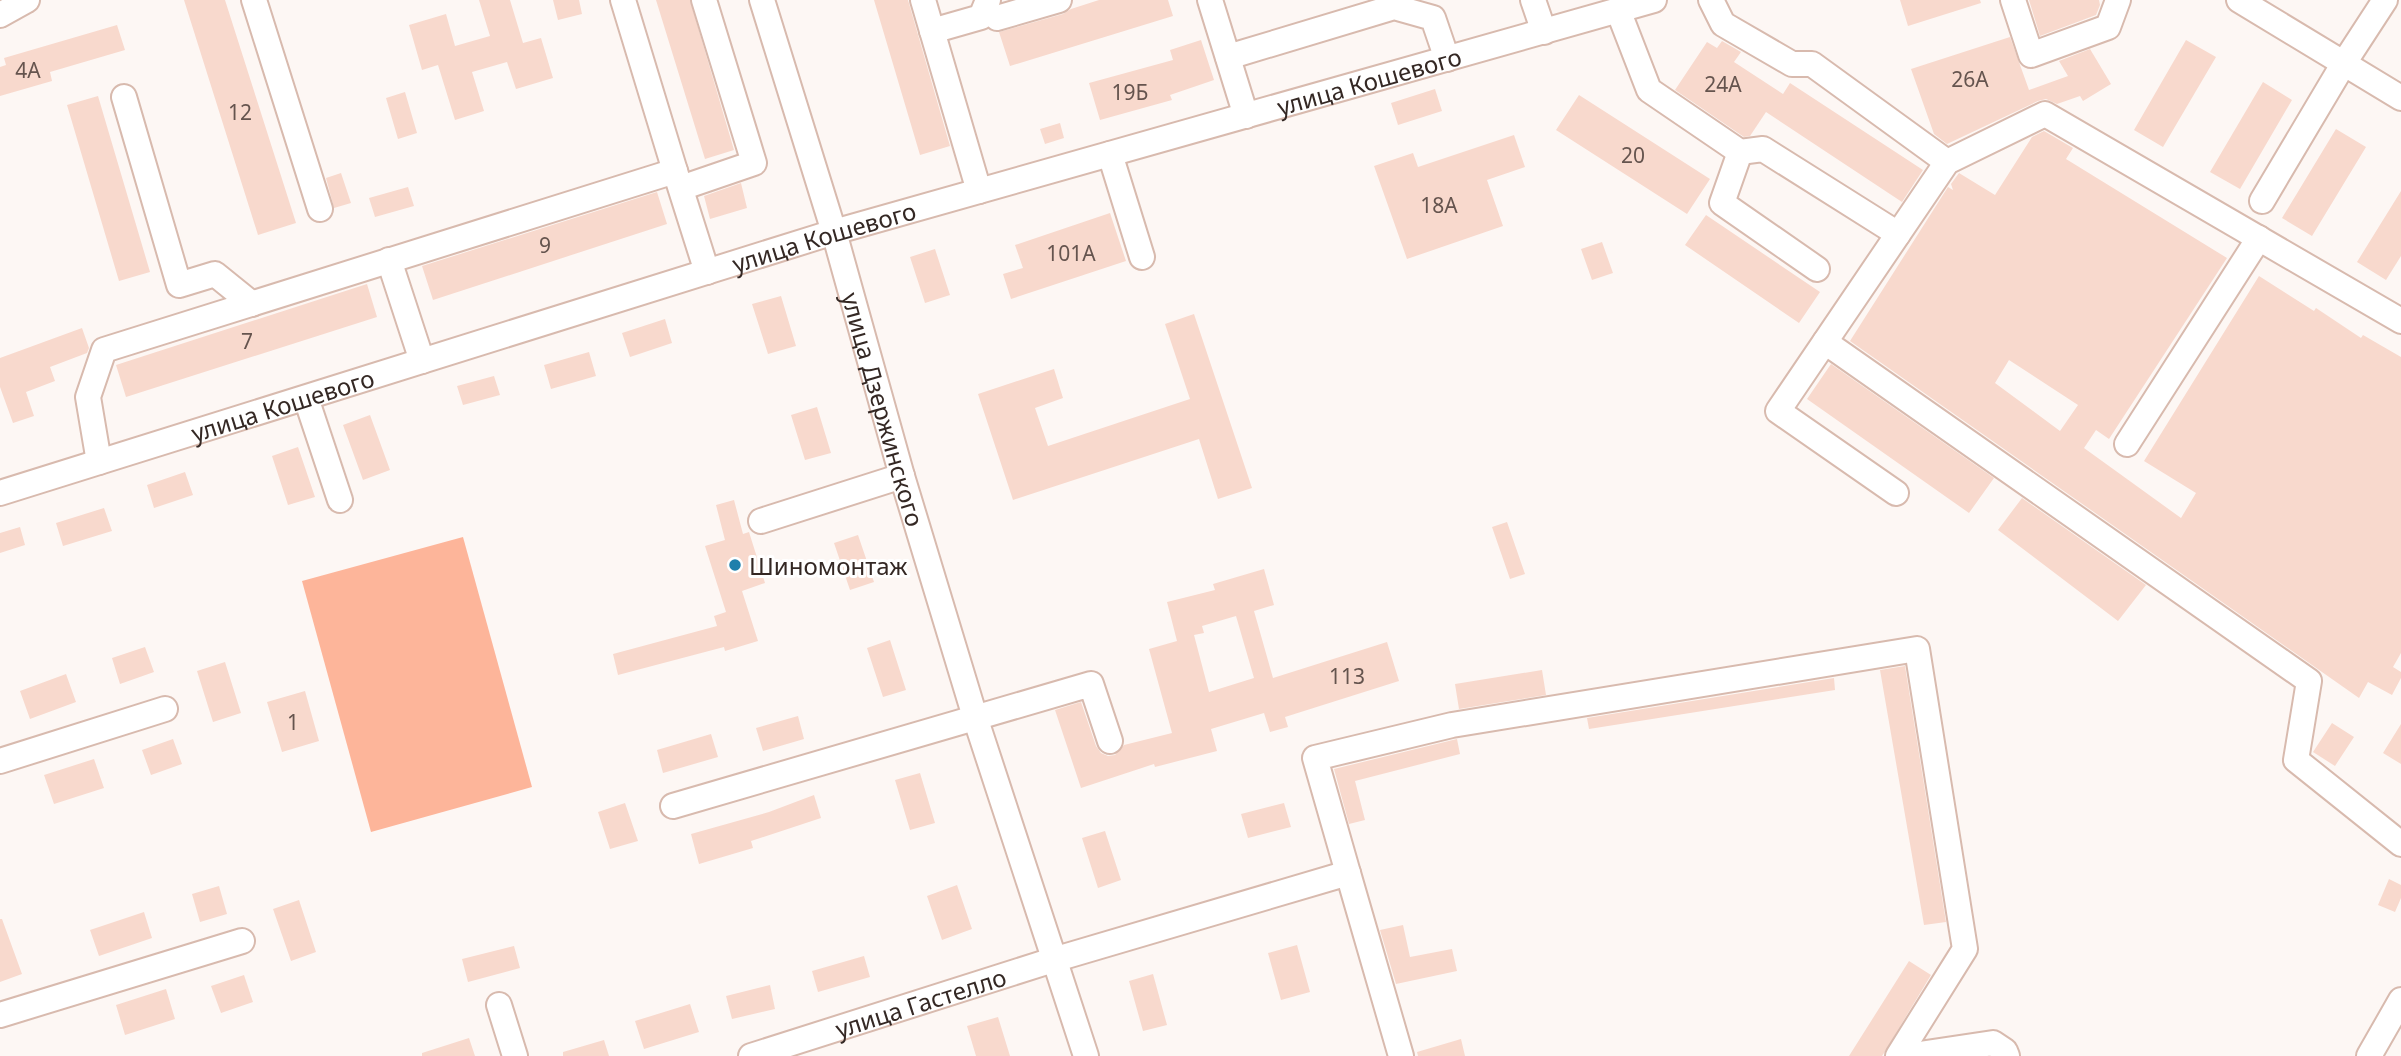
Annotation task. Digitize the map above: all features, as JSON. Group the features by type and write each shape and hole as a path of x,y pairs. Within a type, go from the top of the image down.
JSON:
{"street":[{"path":"0,15 27,0"},
{"path":"254,0 320,209"},
{"path":"624,0 707,272"},
{"path":"99,462 88,397 104,350 389,260 678,179 754,163 704,0"},
{"name":"улица Дзержинского","path":"762,0 834,232 902,476 975,716 1086,1056"},
{"path":"923,0 979,191"},
{"path":"932,31 981,17 992,9 1059,0"},
{"path":"1210,0 1246,116"},
{"path":"1533,0 1544,32"},
{"name":"улица Кошевого","path":"0,494 834,232 1653,0"},
{"path":"1711,0 1723,24 1792,64 1812,64 1947,162"},
{"path":"2013,0 2031,55 2108,27 2118,0"},
{"path":"2239,0 2401,98"},
{"path":"2262,201 2385,0"},
{"path":"1228,57 1394,7 1433,18 1447,59"},
{"path":"1618,10 1649,90 1740,152 1763,149 1898,234"},
{"path":"124,97 179,285 215,274 252,304"},
{"path":"1896,493 1778,411 1947,162 2045,114 2401,321"},
{"path":"1740,152 1723,202 1817,269"},
{"path":"1110,154 1142,257"},
{"path":"2127,444 2259,238"},
{"path":"389,260 422,361"},
{"path":"1825,342 2309,681 2297,760 2401,844"},
{"path":"306,398 340,500"},
{"path":"761,521 902,476"},
{"path":"1401,1056 1315,758 1452,725 1917,649 1965,948 1898,1056"},
{"path":"673,806 1091,684 1110,741"},
{"path":"0,761 165,709"},
{"name":"улица Гастелло","path":"751,1056 1053,960 1348,873"},
{"path":"0,1015 242,941"},
{"path":"2369,1056 2401,1000"},
{"path":"499,1004 514,1056"},
{"path":"1906,1056 1993,1042 2005,1051 2007,1056"}],"shaded area":[{"path":"463,537 532,787 371,832 302,581"}],"building":[{"path":"184,0 225,0 296,223 258,235"},
{"path":"479,0 510,0 523,43 541,38 553,78 516,89 507,62 472,72 484,111 455,120 438,65 422,70 409,25 446,14 455,46 490,36"},
{"path":"553,0 579,0 582,14 558,20"},
{"path":"656,0 690,0 734,150 705,159"},
{"path":"874,0 908,0 950,146 920,155"},
{"path":"1099,0 1168,0 1173,16 1010,66 999,32 1063,14"},
{"path":"1900,0 1980,0 1981,3 1908,26"},
{"path":"2029,0 2099,0 2100,5 2096,15 2040,36"},
{"path":"117,25 125,50 50,72 52,81 0,96 0,67 6,65 4,58"},
{"path":"2010,37 2029,90 2068,76 2059,61 2090,49 2111,84 2083,101 2080,96 2057,104 2046,99 2038,101 1947,144 1934,134 1911,69"},
{"path":"1201,40 1214,80 1170,95 1172,100 1100,120 1089,83 1173,60 1170,50"},
{"path":"2186,40 2216,57 2163,147 2134,130"},
{"path":"1722,41 1741,52 1734,62 1783,94 1790,83 1923,170 1902,202 1766,112 1750,136 1744,137 1675,90 1707,42 1717,48"},
{"path":"2263,82 2292,100 2240,189 2210,172"},
{"path":"1435,89 1442,111 1398,125 1391,103"},
{"path":"405,92 417,133 398,139 386,98"},
{"path":"1579,95 1710,179 1687,214 1556,130"},
{"path":"98,96 150,272 119,281 67,105"},
{"path":"1060,123 1064,138 1045,144 1040,129"},
{"path":"2336,129 2366,147 2312,236 2282,218"},
{"path":"2044,131 2073,148 2066,159 2227,258 2109,439 2096,430 2084,448 2181,518 2196,493 2144,461 2259,276 2314,311 2316,308 2361,338 2363,335 2401,357 2401,653 2393,667 2401,672 2401,678 2392,695 2368,682 2359,698 1850,341 1948,187 1953,190 1951,184 1959,173 1995,195 2032,137","holes":["2009,360 2078,405 2060,431 1995,383"]},
{"path":"1514,135 1525,167 1487,180 1503,226 1407,259 1374,166 1413,153 1418,167"},
{"path":"341,173 351,203 334,208 326,178"},
{"path":"741,183 747,208 710,219 704,196"},
{"path":"408,187 414,206 375,217 369,198"},
{"path":"2401,191 2401,256 2386,280 2357,262"},
{"path":"657,192 667,224 433,300 422,266"},
{"path":"1110,213 1126,261 1011,299 1003,274 1023,268 1015,245"},
{"path":"1706,215 1820,292 1799,323 1685,245"},
{"path":"1602,242 1613,273 1592,280 1581,249"},
{"path":"935,249 950,295 925,303 910,257"},
{"path":"367,284 377,317 126,397 116,365"},
{"path":"781,296 796,346 768,354 752,304"},
{"path":"1194,314 1252,488 1218,499 1199,439 1013,500 978,394 1054,369 1063,398 1035,408 1048,446 1190,399 1165,324"},
{"path":"665,319 672,343 630,357 622,333"},
{"path":"82,328 89,348 87,353 50,367 55,381 26,392 34,416 13,423 0,387 0,358"},
{"path":"589,352 596,376 551,389 544,365"},
{"path":"1831,364 1994,478 1969,513 1807,399"},
{"path":"494,376 500,395 463,405 457,386"},
{"path":"817,407 831,453 805,460 791,415"},
{"path":"370,415 390,470 363,480 343,425"},
{"path":"298,447 315,497 288,505 272,456"},
{"path":"185,472 193,495 154,508 147,485"},
{"path":"2022,498 2146,585 2118,621 1998,530"},
{"path":"734,500 743,534 749,532 765,583 742,591 758,641 725,651 724,647 618,675 613,654 717,626 714,616 726,612 705,546 725,540 716,505"},
{"path":"104,508 112,531 63,546 56,523"},
{"path":"1507,522 1525,574 1510,579 1492,527"},
{"path":"20,527 25,545 0,553 0,533"},
{"path":"858,535 874,582 850,590 834,543"},
{"path":"1264,569 1274,605 1254,611 1273,678 1387,642 1399,681 1285,717 1288,727 1270,732 1264,713 1211,729 1217,751 1155,767 1154,764 1081,788 1055,710 1081,702 1096,746 1101,753 1108,756 1115,755 1124,745 1172,733 1149,649 1177,641 1167,602 1215,590 1213,584","holes":["1236,616 1254,678 1209,692 1194,635 1204,633 1202,626"]},
{"path":"890,640 906,690 883,697 867,648"},
{"path":"145,647 154,672 120,684 112,658"},
{"path":"225,662 241,713 213,722 197,671"},
{"path":"1905,666 1946,922 1924,925 1880,670"},
{"path":"1542,670 1546,695 1459,709 1455,684"},
{"path":"66,674 76,702 30,719 20,691"},
{"path":"1834,678 1835,690 1589,729 1587,718"},
{"path":"305,691 319,741 282,752 267,702"},
{"path":"798,716 804,739 763,751 756,728"},
{"path":"2332,723 2354,737 2335,766 2313,752"},
{"path":"2401,724 2401,764 2383,753"},
{"path":"711,734 718,757 663,773 657,750"},
{"path":"173,739 182,764 151,775 142,750"},
{"path":"1457,739 1460,754 1355,781 1365,820 1349,824 1334,769"},
{"path":"94,759 104,788 54,804 44,775"},
{"path":"920,773 935,823 910,830 895,780"},
{"path":"814,795 821,818 751,841 753,848 699,864 691,834 769,812"},
{"path":"625,803 638,841 610,849 598,812"},
{"path":"1284,803 1291,827 1248,838 1241,814"},
{"path":"1105,831 1121,880 1098,888 1082,838"},
{"path":"2389,879 2401,885 2401,898 2395,912 2378,905"},
{"path":"957,885 972,929 942,940 927,896"},
{"path":"219,886 227,914 200,922 192,894"},
{"path":"299,900 316,952 291,961 273,909"},
{"path":"144,912 152,938 99,956 90,930"},
{"path":"0,919 22,974 0,982"},
{"path":"1403,925 1410,957 1452,949 1457,971 1396,984 1380,930"},
{"path":"1297,945 1310,992 1281,1000 1268,953"},
{"path":"514,946 520,968 468,982 462,959"},
{"path":"864,956 870,977 818,992 812,971"},
{"path":"1909,961 1931,975 1884,1053 1882,1056 1849,1056"},
{"path":"1153,974 1167,1025 1143,1031 1129,981"},
{"path":"244,975 253,1002 221,1013 211,986"},
{"path":"770,985 775,1009 732,1019 726,996"},
{"path":"166,989 175,1019 125,1035 116,1005"},
{"path":"690,1004 699,1032 644,1049 635,1021"},
{"path":"998,1017 1010,1056 976,1056 967,1026"},
{"path":"469,1038 475,1056 422,1056 422,1053"},
{"path":"1461,1039 1465,1056 1418,1056 1417,1052"},
{"path":"604,1040 609,1056 563,1056 563,1052"}],"place":[{"name":"Шиномонтаж","path":"735,565"}]}
